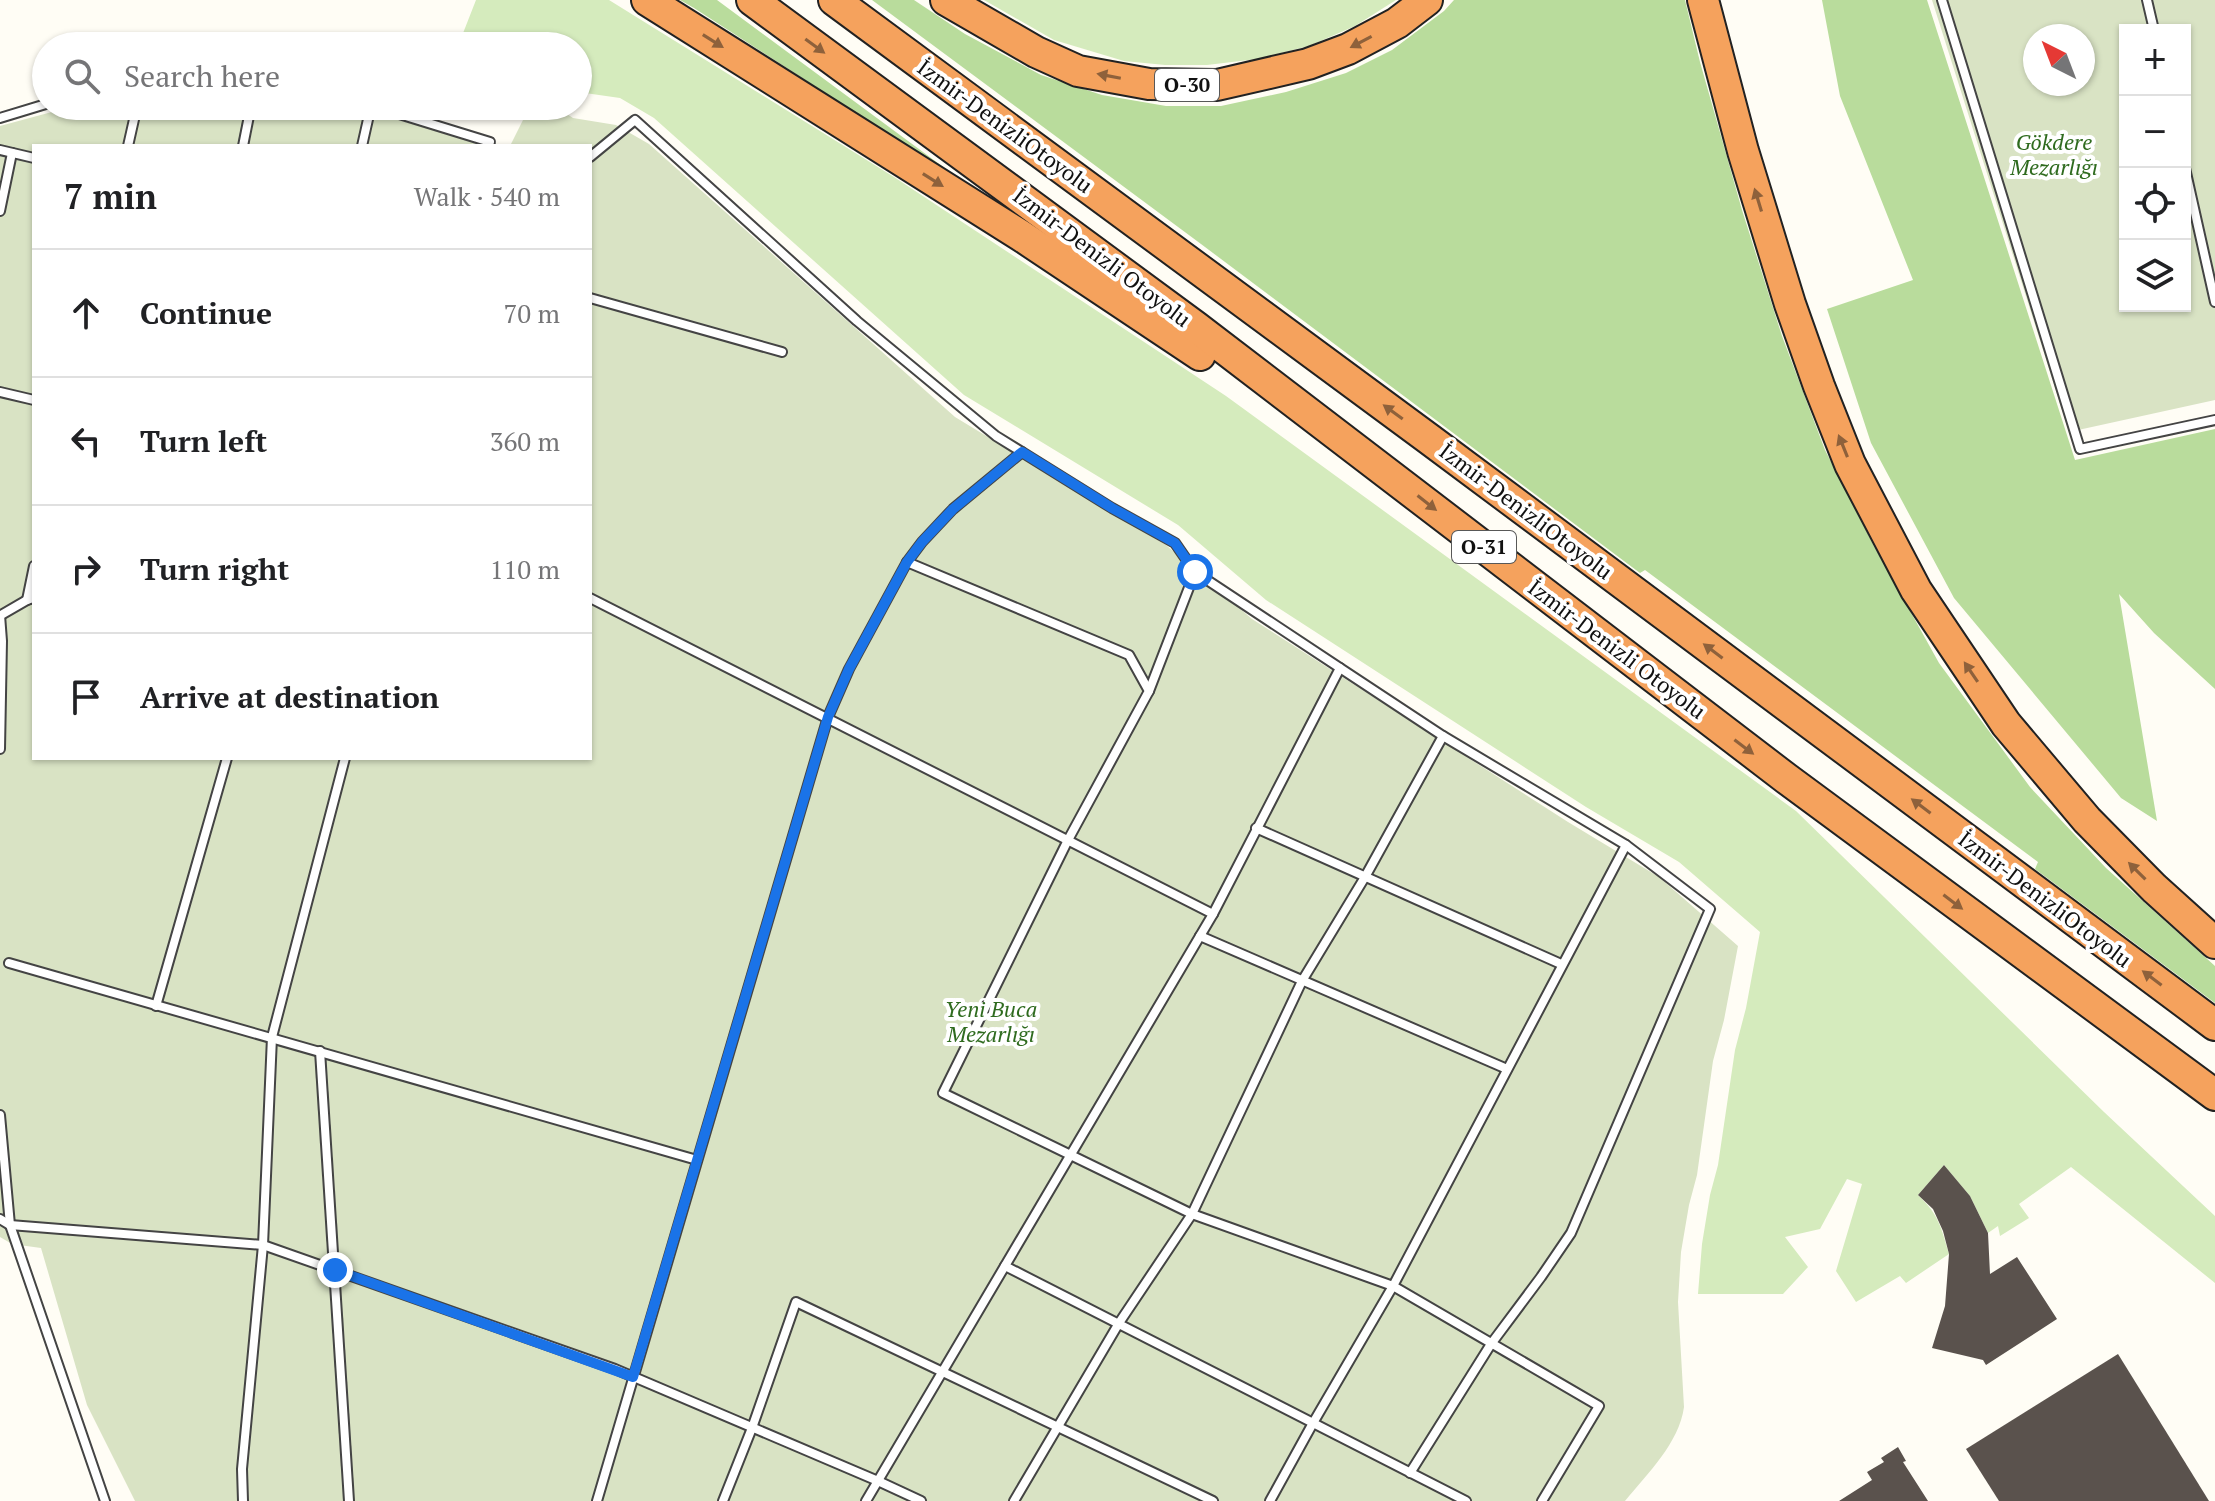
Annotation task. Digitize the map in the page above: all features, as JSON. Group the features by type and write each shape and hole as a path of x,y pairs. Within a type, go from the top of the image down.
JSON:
{"highway":[{"path":"647,0 1020,235 1181,341 1267,406 1394,477"},
{"name":"İzmir-Denizli Otoyolu","path":"752,0 1030,203 1787,779 2215,1095"},
{"name":"İzmir-DenizliOtoyolu","path":"834,0 2215,1025"},
{"name":"O-30","path":"946,0 1036,52 1078,71 1149,84 1217,85 1283,71 1348,49 1397,23 1427,0"},
{"path":"1703,0 1743,151 1819,386 1850,464 1916,590 2006,724 2087,820 2154,888 2215,943"}],"lane":[{"path":"1942,0 2080,449 2215,420"},
{"path":"2147,0 2153,24"},
{"path":"0,118 32,108"},
{"path":"128,144 134,120"},
{"path":"243,144 248,120"},
{"path":"362,144 368,120"},
{"path":"418,120 489,144"},
{"path":"592,155 635,120 857,321 996,436 1175,543 1195,572 1443,736 1626,845 1710,909 1571,1233 1491,1344 1410,1473"},
{"path":"0,150 32,158"},
{"path":"0,211 12,153"},
{"path":"2191,195 2215,302"},
{"path":"592,299 782,352"},
{"path":"0,392 32,400"},
{"path":"597,1501 828,717 849,669 907,562 953,509 1022,452"},
{"path":"907,562 1129,655 1149,691"},
{"path":"1195,572 1149,691 1068,840 943,1093 1192,1214 1393,1286 1599,1406 1542,1501"},
{"path":"0,749 1,615 30,599"},
{"path":"592,599 1213,914"},
{"path":"866,1501 1213,914 1340,668"},
{"path":"1014,1501 1119,1323 1192,1214 1302,981 1365,877 1443,736"},
{"path":"156,1006 226,760"},
{"path":"243,1501 242,1469 263,1245 272,1037 344,760"},
{"path":"1256,828 1561,964"},
{"path":"1270,1501 1393,1286 1626,845"},
{"path":"1200,936 1507,1069"},
{"path":"9,963 697,1160"},
{"path":"320,1051 349,1501"},
{"path":"0,1115 10,1225 105,1501"},
{"path":"0,1219 10,1225 263,1245 633,1377 921,1501"},
{"path":"1005,1266 1466,1501"},
{"path":"723,1501 796,1302 1213,1501"}],"green space":[{"path":"476,0 609,0 894,177 1226,396 1796,811 2215,1216 2215,1283 2071,1167 2019,1204 2029,1218 2000,1236 1998,1226 1988,1233 1970,1196 1944,1165 1918,1195 1938,1222 1949,1254 1906,1283 1900,1276 1856,1302 1836,1271 1862,1184 1847,1179 1820,1229 1785,1237 1808,1267 1783,1294 1698,1294 1710,1195 1718,1165 1735,1050 1760,932 1679,862 1586,807 1266,600 1178,525 964,395 654,118 620,98 592,94 592,32 463,32"},
{"path":"680,0 717,0 965,183 694,8"},
{"path":"872,0 914,0 965,34 1041,75 1102,95 1166,106 1221,106 1286,92 1346,73 1392,50 1454,0 1685,0 1742,210 1782,336 1825,450 1875,548 1939,663 2030,787 2106,868 2215,966 2215,1003 2035,869 2038,862 1645,570 1640,573"},
{"path":"984,0 1396,0 1355,26 1309,46 1257,59 1207,65 1165,65 1124,61 1054,40"},
{"path":"1822,0 1927,0 2075,460 2215,429 2215,689 2154,633 2119,594 2157,821 2121,798 1954,598 1871,443 1827,309 1913,280 1840,96"},
{"name":"Gökdere Mezarlığı","path":"1932,0 2215,0 2215,400 2069,432"},
{"name":"Yeni Buca Mezarlığı","path":"32,117 32,120 398,120 486,144 32,144 32,760 592,760 592,144 511,144 523,120 585,120 616,125 649,144 955,417 1166,545 1252,619 1659,877 1738,946 1713,1061 1697,1175 1681,1252 1678,1302 1684,1407 1669,1445 1625,1501 135,1501 87,1405 41,1248 12,1244 0,1237 0,126"}],"building":[{"path":"1944,1165 1970,1196 1988,1233 1990,1274 2017,1257 2057,1319 1986,1365 1983,1360 1932,1348 1945,1306 1949,1254 1933,1209 1918,1195"},
{"path":"2118,1354 2209,1501 1999,1501 1966,1449"},
{"path":"1898,1447 1906,1461 1903,1462 1928,1501 1839,1501 1872,1480 1867,1472 1884,1462 1881,1458"}],"route":[{"path":"335,1270 633,1377 828,717 849,669 907,562 953,509 1022,452 1175,543 1195,572"}]}
